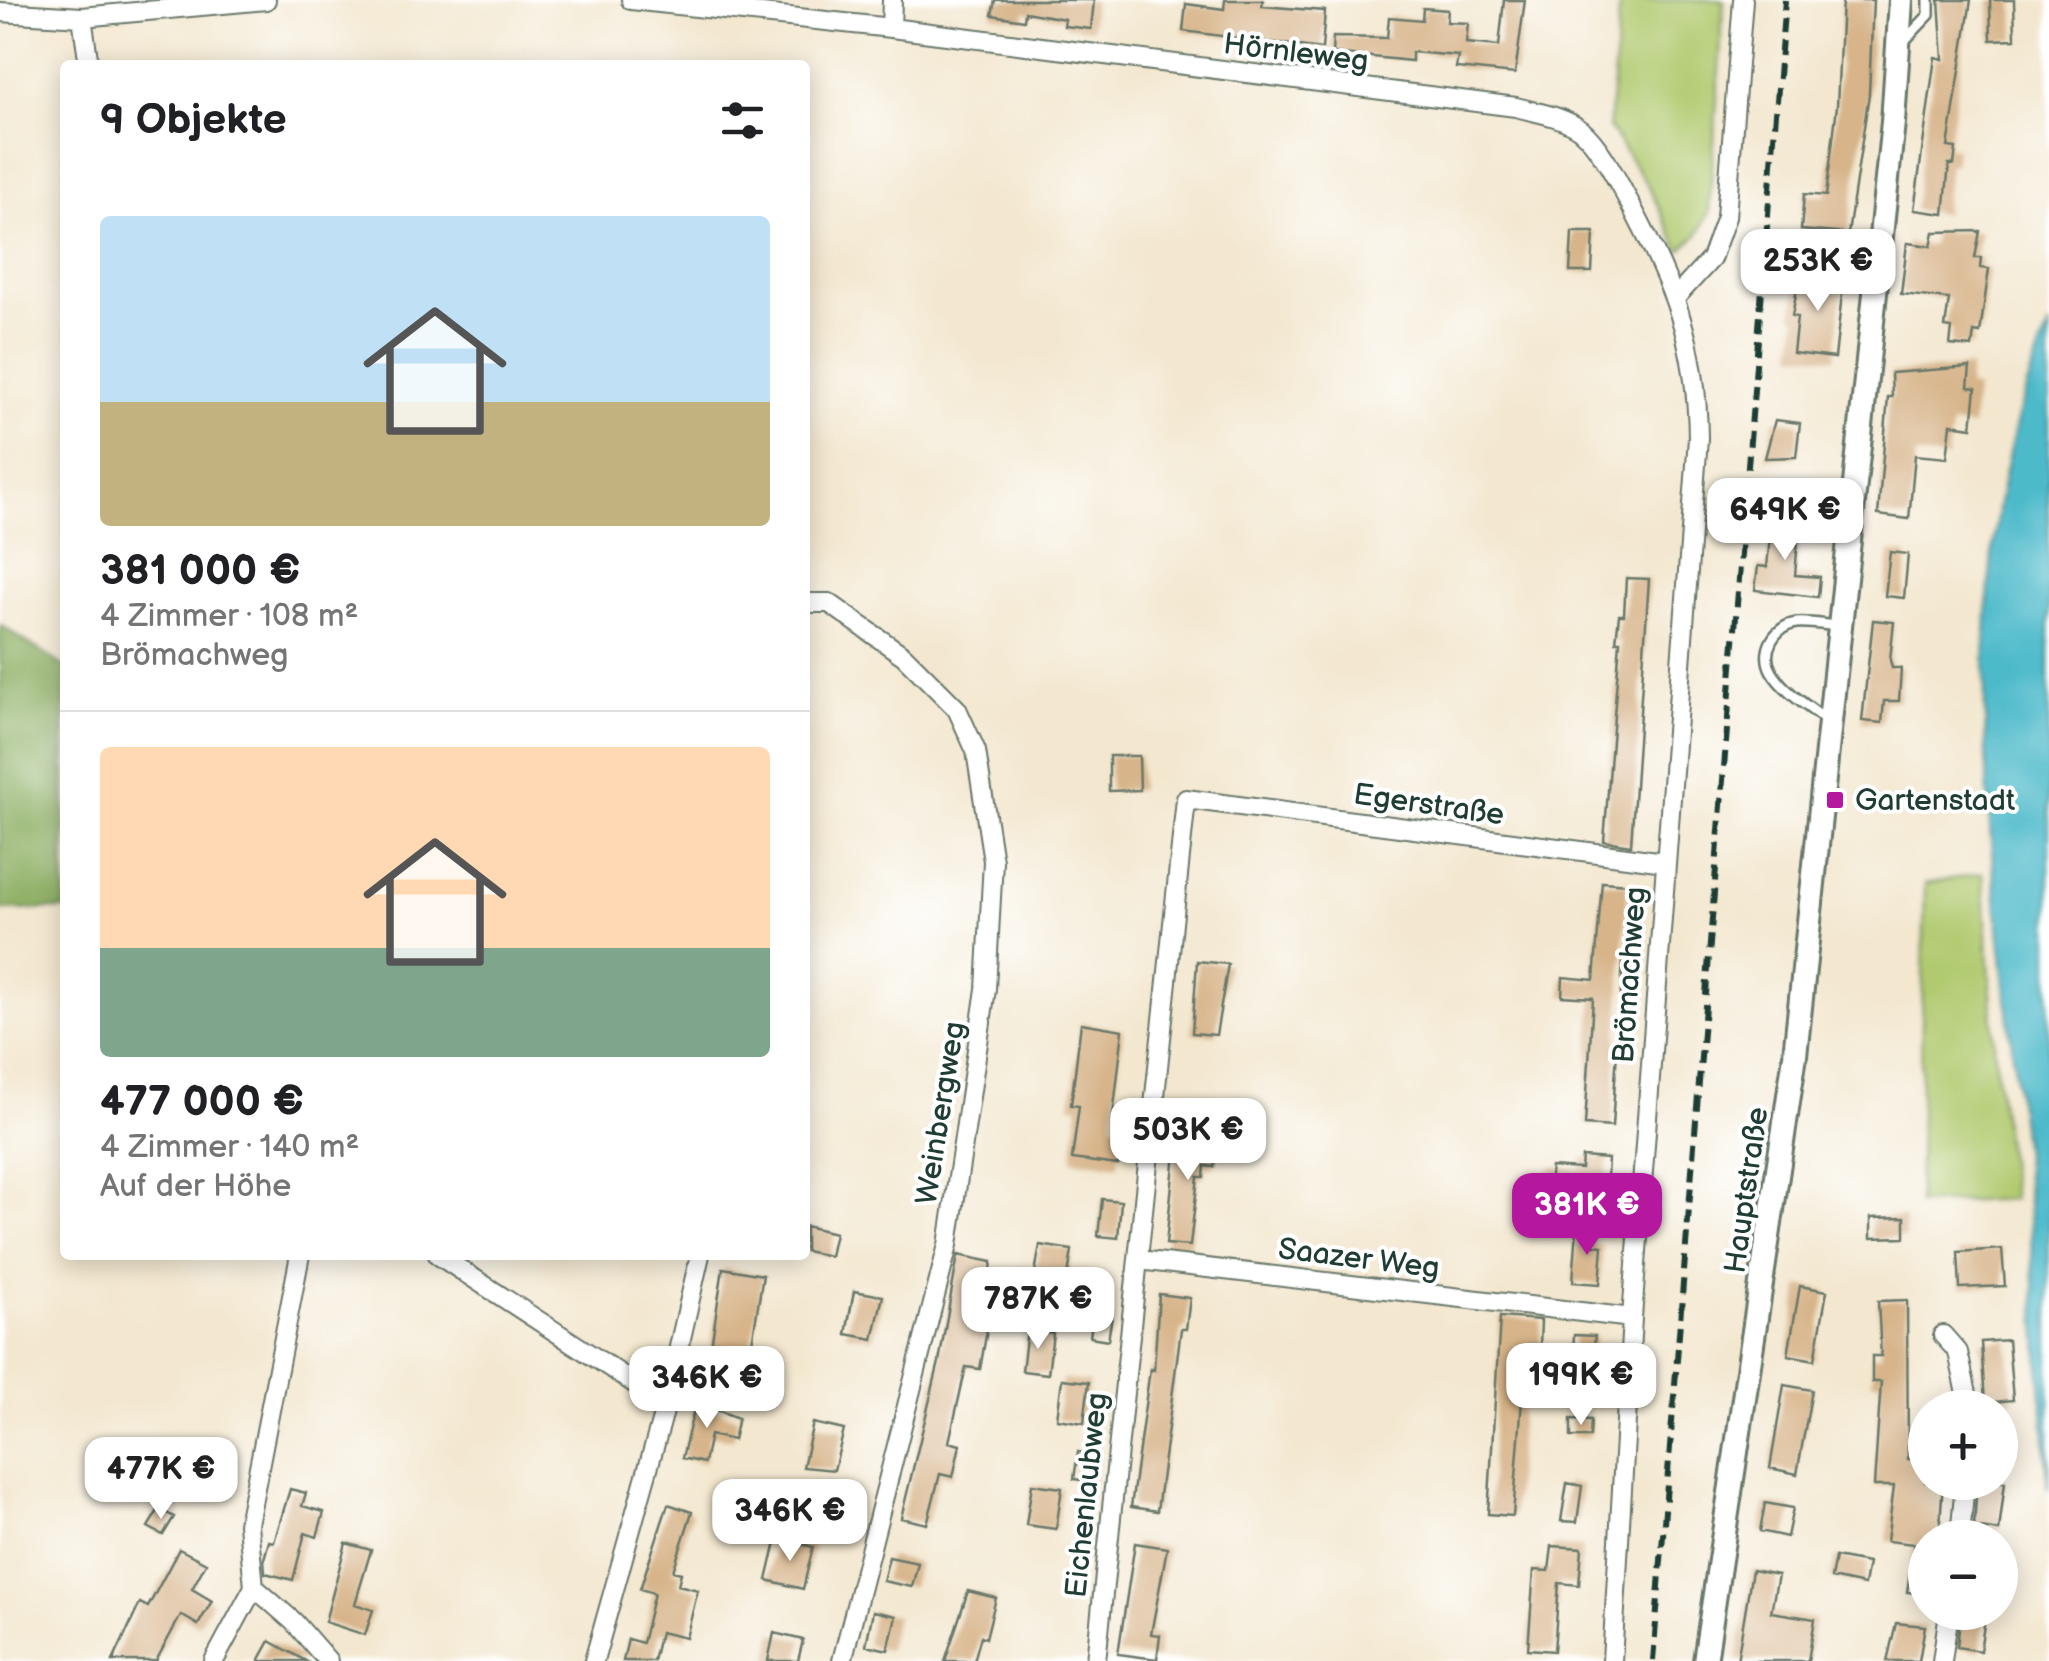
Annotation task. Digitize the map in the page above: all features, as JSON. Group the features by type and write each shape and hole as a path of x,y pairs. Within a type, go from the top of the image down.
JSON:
{"street":[{"path":"0,12 82,17 266,0"},
{"name":"Hörnleweg","path":"631,0 891,28 1516,107 1566,120 1584,132 1617,180 1676,296"},
{"path":"891,28 892,0"},
{"path":"1676,296 1712,259 1726,217 1742,0"},
{"path":"1832,724 1901,0"},
{"path":"82,17 88,60"},
{"name":"Brömachweg","path":"1612,1661 1632,1318 1698,438 1695,376 1676,296"},
{"name":"Weinbergweg","path":"810,603 829,604 904,656 957,709 976,751 993,861 992,936 948,1245 842,1661"},
{"name":"Hauptstraße","path":"1704,1661 1774,1216 1832,724"},
{"name":"Egerstraße","path":"1186,798 1665,862"},
{"name":"Eichenlaubweg","path":"1096,1661 1186,798"},
{"path":"214,1661 254,1587 248,1524 299,1260"},
{"path":"446,1260 666,1404"},
{"path":"594,1661 666,1404 699,1260"},
{"name":"Saazer Weg","path":"1139,1260 1632,1318"},
{"path":"1942,1335 1958,1352 1966,1390"},
{"path":"254,1587 294,1622 328,1661"},
{"path":"1942,1661 1946,1630"}],"lane":[{"path":"1899,46 1929,16 1929,0"},
{"path":"1832,724 1780,682 1771,671 1768,649 1774,636 1790,625 1840,626"}],"green space":[{"path":"1620,0 1724,0 1709,212 1698,235 1680,251 1647,184 1609,128"},
{"path":"0,625 60,664 60,909 0,910"},
{"path":"1983,873 1996,1068 2013,1199 1918,1204 1925,884"}],"water":[{"path":"2049,326 2049,1491 2026,1180 1990,830 1985,727 1986,624 1996,523 2016,423"}],"building":[{"path":"995,0 1094,0 1091,29 1064,26 1065,19 1025,12 1024,20 992,15"},
{"path":"1225,0 1263,0 1262,6 1325,11 1322,49 1183,31 1186,4 1224,9"},
{"path":"1504,0 1525,0 1515,74 1456,68 1458,56 1412,52 1412,61 1332,53 1333,37 1387,38 1389,17 1422,20 1423,8 1448,10 1447,22 1468,23 1466,43 1499,46"},
{"path":"1842,0 1873,0 1869,94 1848,234 1801,230 1804,194 1826,196 1837,106"},
{"path":"1939,0 1971,0 1948,147 1956,148 1954,165 1949,164 1944,214 1914,210 1935,57 1943,59"},
{"path":"1990,0 2014,0 2015,39 1991,40"},
{"path":"1980,231 1975,258 1981,258 1980,268 1989,269 1980,333 1974,332 1972,347 1950,345 1952,328 1945,327 1949,299 1901,294 1907,243 1931,246 1934,232"},
{"path":"1572,232 1594,232 1592,272 1570,272"},
{"path":"1800,272 1844,276 1835,358 1793,353 1797,317 1792,316"},
{"path":"1970,367 1968,387 1976,388 1972,427 1951,424 1947,458 1915,455 1909,519 1878,515 1888,397 1892,397 1891,373"},
{"path":"1775,420 1800,423 1796,457 1765,458"},
{"path":"1784,515 1800,516 1795,575 1820,577 1818,597 1755,590 1758,566 1767,567 1771,526 1783,527"},
{"path":"1890,552 1908,554 1904,598 1885,596"},
{"path":"1626,578 1649,579 1631,845 1604,841 1620,641 1616,641 1619,615 1624,615"},
{"path":"1873,620 1894,622 1890,660 1892,668 1901,668 1899,701 1884,701 1882,723 1862,721"},
{"path":"1109,756 1139,756 1140,790 1109,791"},
{"path":"1602,882 1628,884 1612,1127 1585,1125 1593,998 1562,996 1563,977 1594,980"},
{"path":"1197,961 1228,964 1216,1035 1192,1033"},
{"path":"1081,1023 1123,1030 1112,1125 1123,1126 1118,1165 1072,1159 1079,1106 1071,1105"},
{"path":"1177,1133 1218,1137 1214,1167 1205,1166 1204,1177 1198,1177 1190,1246 1166,1244"},
{"path":"1582,1157 1608,1159 1606,1196 1579,1194 1579,1186 1549,1184 1551,1167 1581,1169"},
{"path":"1102,1199 1121,1201 1118,1238 1098,1236"},
{"path":"1905,1217 1905,1237 1871,1238 1871,1218"},
{"path":"810,1227 835,1233 830,1256 810,1252"},
{"path":"1577,1228 1594,1229 1593,1245 1603,1246 1600,1284 1573,1282"},
{"path":"1040,1245 1072,1250 1064,1301 1031,1295"},
{"path":"2002,1249 2005,1286 1960,1288 1958,1252"},
{"path":"958,1255 992,1262 983,1329 987,1330 980,1369 966,1367 949,1442 960,1445 953,1477 940,1474 927,1524 901,1518 939,1362"},
{"path":"723,1268 763,1275 746,1380 707,1373"},
{"path":"1800,1286 1827,1291 1815,1360 1788,1355"},
{"path":"854,1291 883,1296 873,1339 846,1334"},
{"path":"1159,1294 1190,1298 1186,1329 1181,1329 1157,1511 1131,1507 1150,1369 1154,1370"},
{"path":"1907,1300 1908,1500 1942,1500 1940,1520 1908,1520 1908,1543 1887,1541 1894,1486 1874,1486 1881,1382 1872,1382 1872,1356 1881,1356 1878,1301"},
{"path":"1094,1308 1113,1310 1108,1340 1090,1337"},
{"path":"1500,1317 1541,1320 1540,1348 1526,1348 1513,1516 1488,1514"},
{"path":"1027,1330 1053,1333 1048,1374 1022,1371"},
{"path":"1574,1335 1595,1336 1593,1355 1573,1354"},
{"path":"2008,1340 2012,1390 1984,1390 1981,1342"},
{"path":"1062,1379 1089,1382 1084,1423 1057,1419"},
{"path":"1784,1385 1812,1390 1797,1474 1770,1468"},
{"path":"696,1402 738,1418 733,1440 710,1435 704,1463 682,1458"},
{"path":"1571,1419 1591,1420 1590,1437 1571,1437"},
{"path":"813,1423 844,1430 834,1470 803,1467"},
{"path":"1078,1452 1097,1455 1093,1482 1074,1479"},
{"path":"197,1466 224,1470 221,1490 194,1486"},
{"path":"1567,1483 1582,1486 1577,1522 1561,1521"},
{"path":"1032,1484 1062,1488 1056,1529 1026,1525"},
{"path":"290,1489 306,1493 302,1506 324,1512 317,1537 305,1533 293,1580 265,1573 264,1559 269,1541 274,1542"},
{"path":"1976,1500 2003,1500 2000,1520 1974,1520"},
{"path":"1765,1503 1793,1508 1787,1537 1760,1531"},
{"path":"668,1504 692,1512 673,1571 681,1573 678,1585 698,1590 686,1638 660,1632 653,1661 623,1661 628,1639 642,1643 654,1593 640,1589"},
{"path":"159,1509 174,1517 163,1535 148,1527"},
{"path":"777,1538 813,1547 803,1589 767,1580"},
{"path":"346,1543 371,1550 355,1604 373,1610 365,1635 325,1622"},
{"path":"1135,1543 1167,1548 1151,1634 1160,1635 1157,1659 1118,1654"},
{"path":"1552,1546 1582,1548 1579,1585 1559,1583 1554,1651 1528,1649 1534,1570 1549,1571"},
{"path":"179,1549 206,1563 192,1589 212,1601 198,1625 181,1615 156,1661 113,1661 140,1603 148,1607"},
{"path":"889,1557 918,1563 912,1587 883,1581"},
{"path":"1835,1557 1868,1563 1864,1585 1831,1578"},
{"path":"1752,1570 1778,1575 1771,1612 1815,1619 1808,1661 1737,1661"},
{"path":"968,1591 996,1598 986,1638 981,1636 974,1661 945,1661"},
{"path":"873,1611 896,1616 888,1650 866,1645"},
{"path":"1896,1623 1908,1624 1908,1630 1924,1630 1919,1661 1887,1661"},
{"path":"1959,1630 1983,1630 1980,1651 1957,1647"},
{"path":"774,1633 803,1640 798,1661 768,1661"},
{"path":"270,1641 306,1661 259,1661"}],"railway":[{"path":"1653,1661 1785,0"}],"place":[{"name":"Gartenstadt","path":"1835,800"}]}
